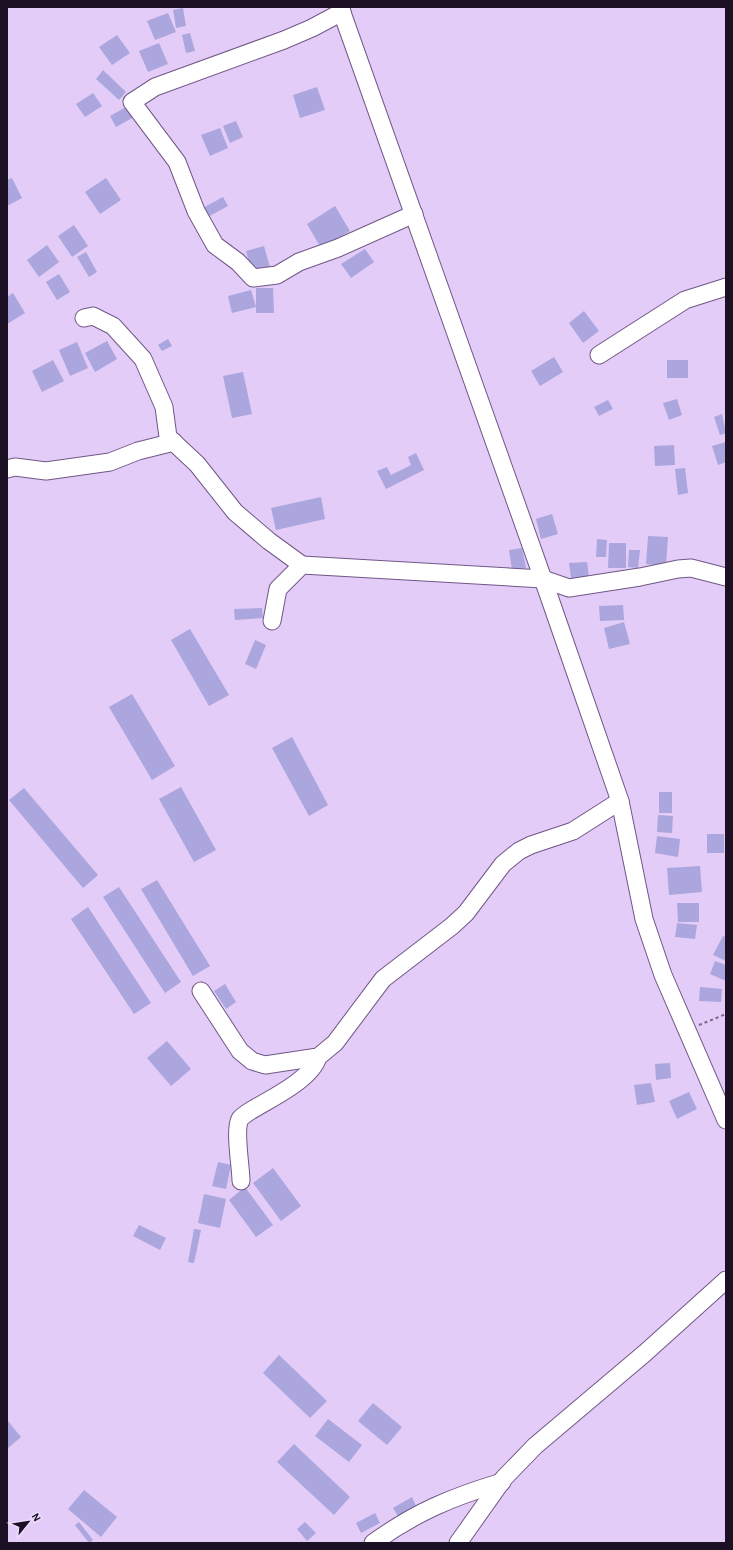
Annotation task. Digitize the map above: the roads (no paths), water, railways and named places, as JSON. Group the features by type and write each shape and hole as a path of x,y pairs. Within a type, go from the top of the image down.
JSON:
{"street":[{"path":"414,214 338,248 299,262 277,275 253,278 238,262 215,245 196,211 177,162 132,102 155,87 284,40 312,28 341,9 544,579 620,802 644,919 663,975 726,1120"},
{"path":"599,355 685,300 726,287"},
{"path":"84,318 93,316 112,326 143,359 164,407 168,436 197,464 235,512 269,541 302,565 544,579 569,588 691,568 726,577"},
{"path":"7,469 15,467 46,471 110,462 138,451 174,442"},
{"path":"272,621 278,589 302,565"},
{"path":"200,991 240,1051 252,1061 265,1065 318,1057 335,1043 383,979 452,926 466,913 503,864 519,851 531,845 572,831 620,802"},
{"path":"242,1181 238,1132 240,1119 248,1112 290,1087 315,1066 318,1057"},
{"path":"458,1543 502,1482 536,1446 645,1353 726,1280"},
{"path":"373,1543 400,1524 431,1507 502,1482"}]}
